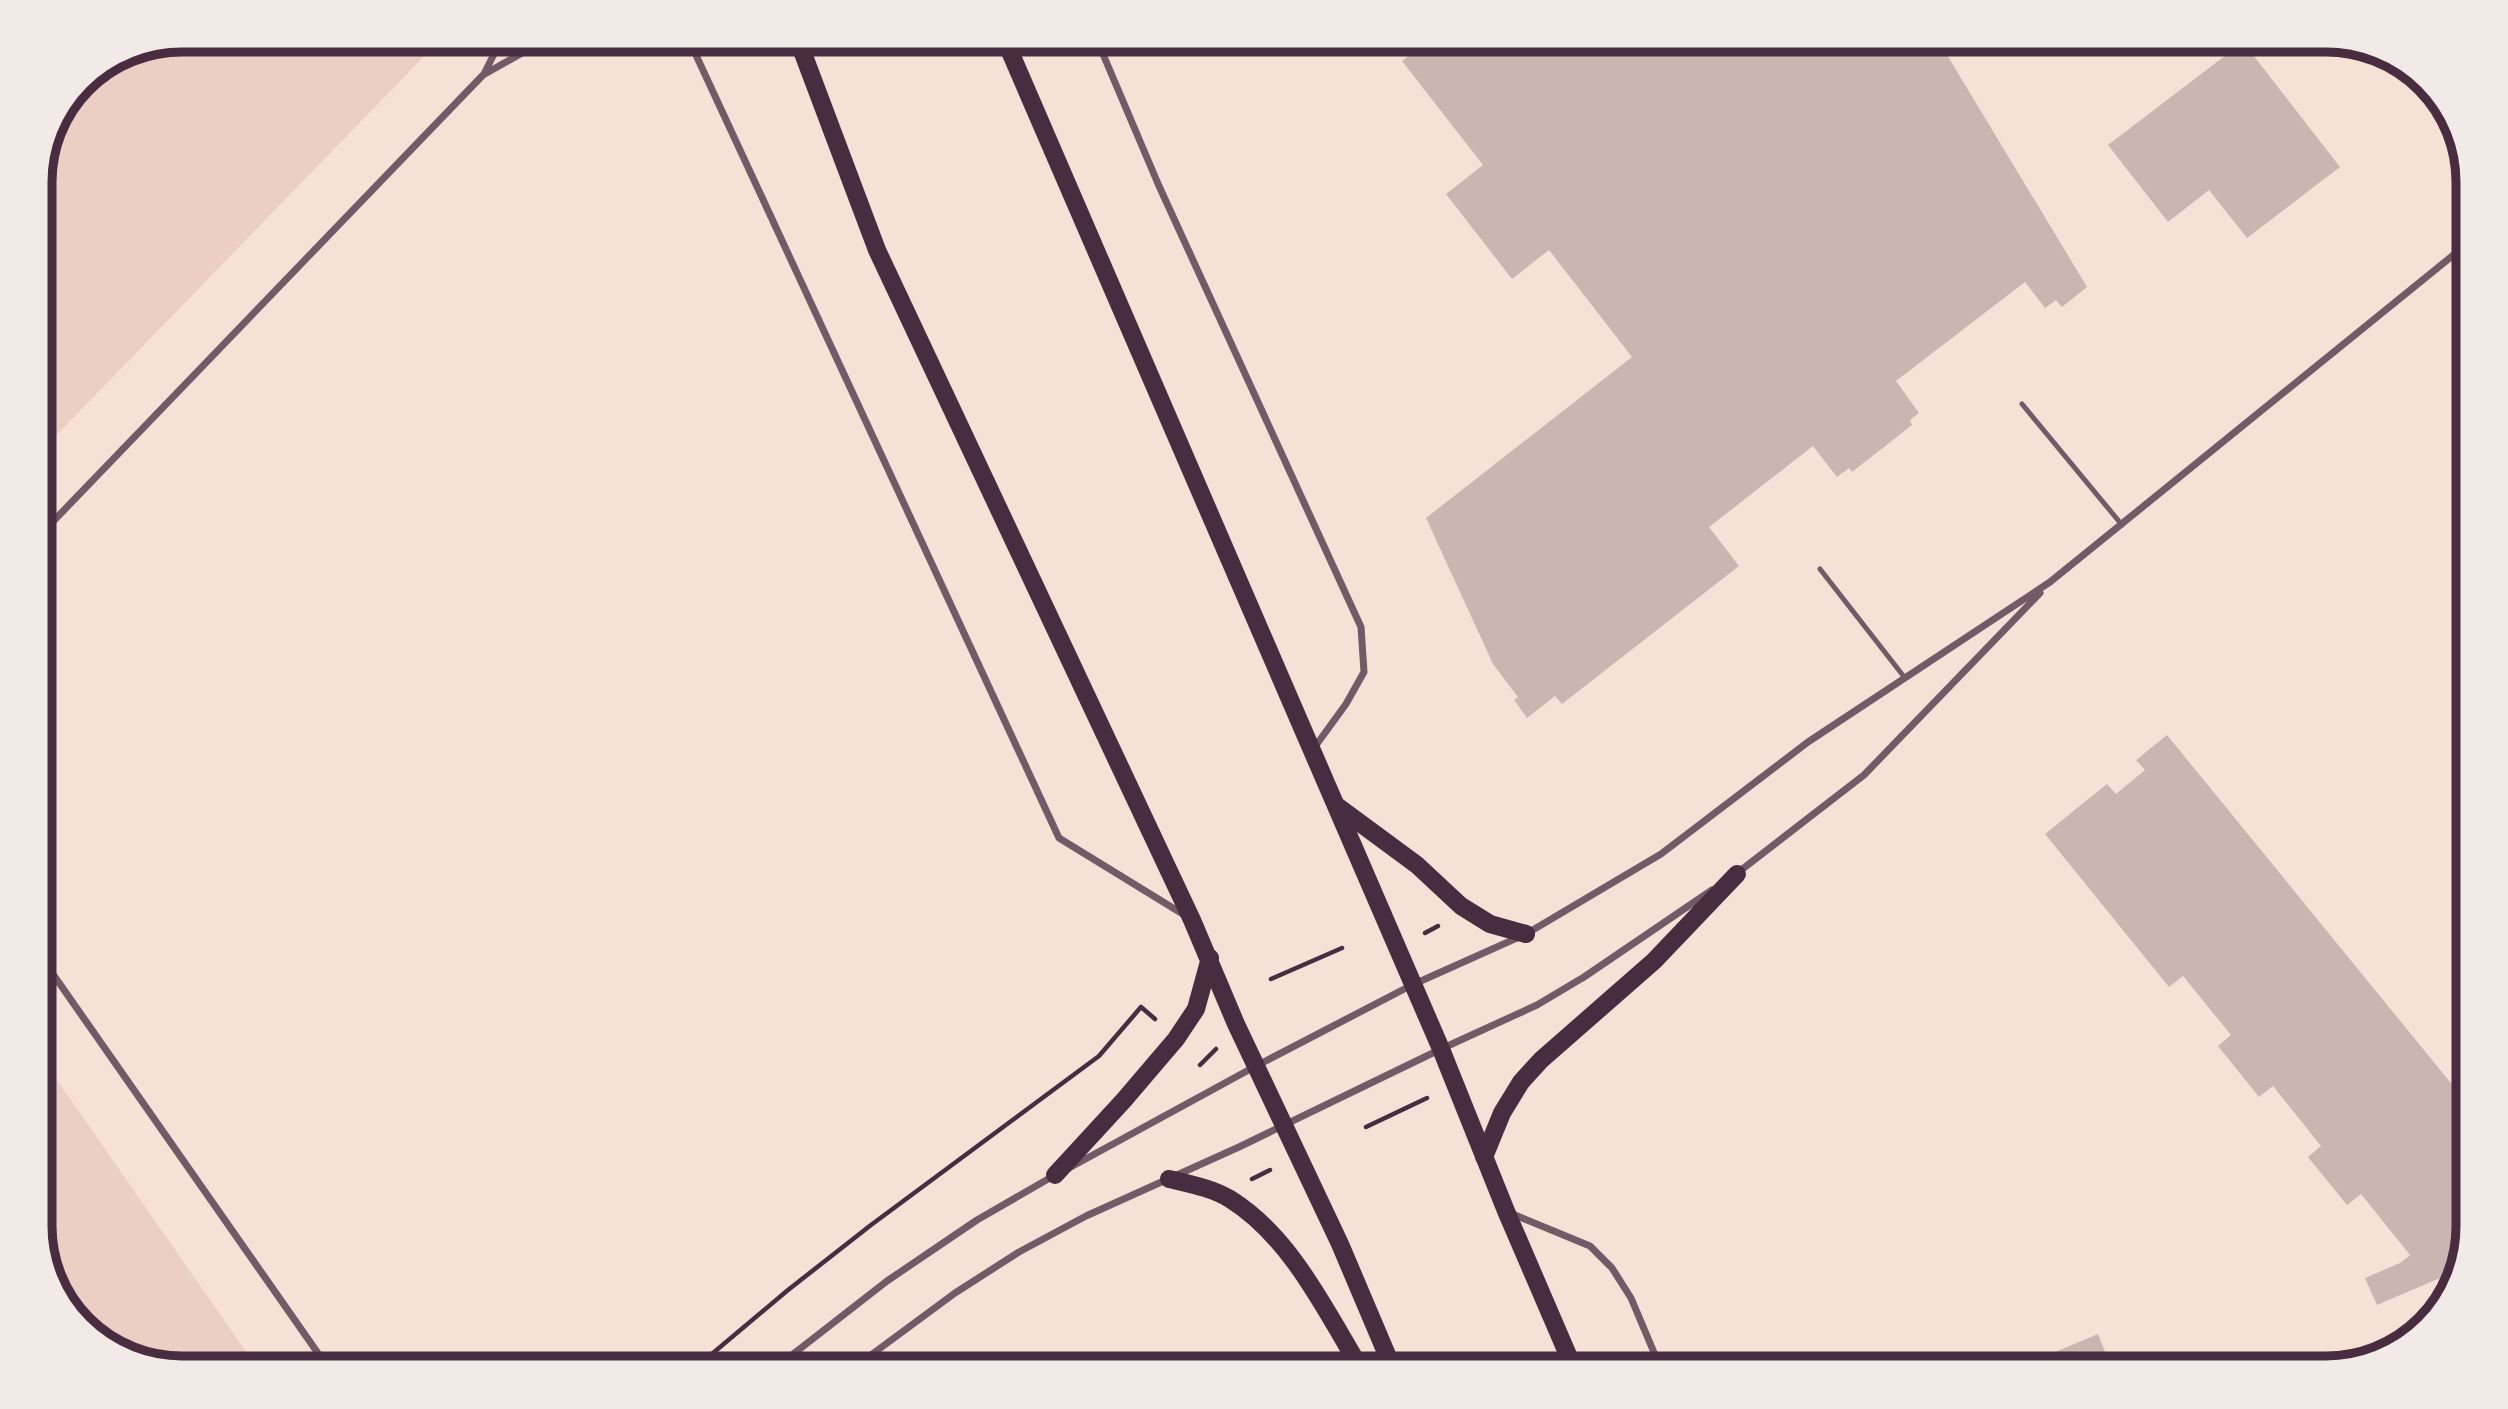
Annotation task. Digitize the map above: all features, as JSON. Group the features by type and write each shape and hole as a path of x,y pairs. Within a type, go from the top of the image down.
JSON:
{"main road":[{"path":"803,52 877,250 1210,958 1256,1066 1340,1244 1387,1356"},
{"path":"1010,52 1337,806 1568,1356"},
{"path":"1337,806 1417,865 1461,906 1490,924 1526,934"},
{"path":"1484,1157 1502,1113 1521,1082 1541,1059 1654,961 1737,873"},
{"path":"1055,1175 1176,1039 1196,1009 1210,958"},
{"path":"1169,1179 1209,1190 1250,1213 1271,1234 1304,1277 1353,1356"}],"street":[{"path":"483,75 495,52"},
{"path":"53,522 483,75 524,52"},
{"path":"695,52 1059,838 1192,920"},
{"path":"1102,52 1159,186 1361,627 1364,672 1346,704 1312,750"},
{"path":"791,1356 887,1281 976,1220 1256,1066 1412,985 1526,934 1661,854 1808,741 2050,582 2455,254"},
{"path":"870,1356 955,1293 1019,1252 1086,1216 1537,1005 1584,978 1737,873 1864,775 2050,582"},
{"path":"53,974 320,1356"},
{"path":"1506,1211 1590,1246 1612,1268 1630,1298 1655,1356"}],"lane":[{"path":"2022,404 2122,525"},
{"path":"1820,569 1905,678"}],"path":[{"path":"1425,933 1438,926"},
{"path":"1271,979 1342,948"},
{"path":"709,1356 871,1225 1099,1056 1141,1007 1157,1021"},
{"path":"1200,1065 1217,1049"},
{"path":"1366,1127 1427,1098"},
{"path":"1246,1182 1270,1170"}],"shaded area":[{"path":"183,52 428,52 53,439 53,174 62,133 74,110 91,91 110,74 133,62"},
{"path":"53,1074 249,1356 183,1356 149,1352 133,1347 104,1330 79,1305 62,1276 53,1235"}],"building":[{"path":"1414,52 1945,52 2087,287 2062,307 2056,300 2045,308 2025,282 1896,381 1919,413 1910,420 1912,425 1852,472 1849,468 1837,477 1813,446 1709,527 1739,566 1562,704 1555,696 1527,718 1514,700 1518,697 1493,664 1426,518 1632,357 1549,250 1512,279 1446,194 1483,165 1402,61"},
{"path":"2230,52 2251,52 2340,167 2247,238 2209,190 2168,222 2108,145"},
{"path":"2167,735 2456,1089 2456,1226 2446,1275 2377,1305 2365,1278 2400,1263 2410,1255 2361,1194 2347,1205 2308,1157 2321,1146 2273,1086 2259,1097 2218,1046 2231,1035 2183,976 2169,987 2045,834 2107,784 2116,794 2145,770 2136,760"},
{"path":"2098,1334 2107,1356 2046,1356"}]}
